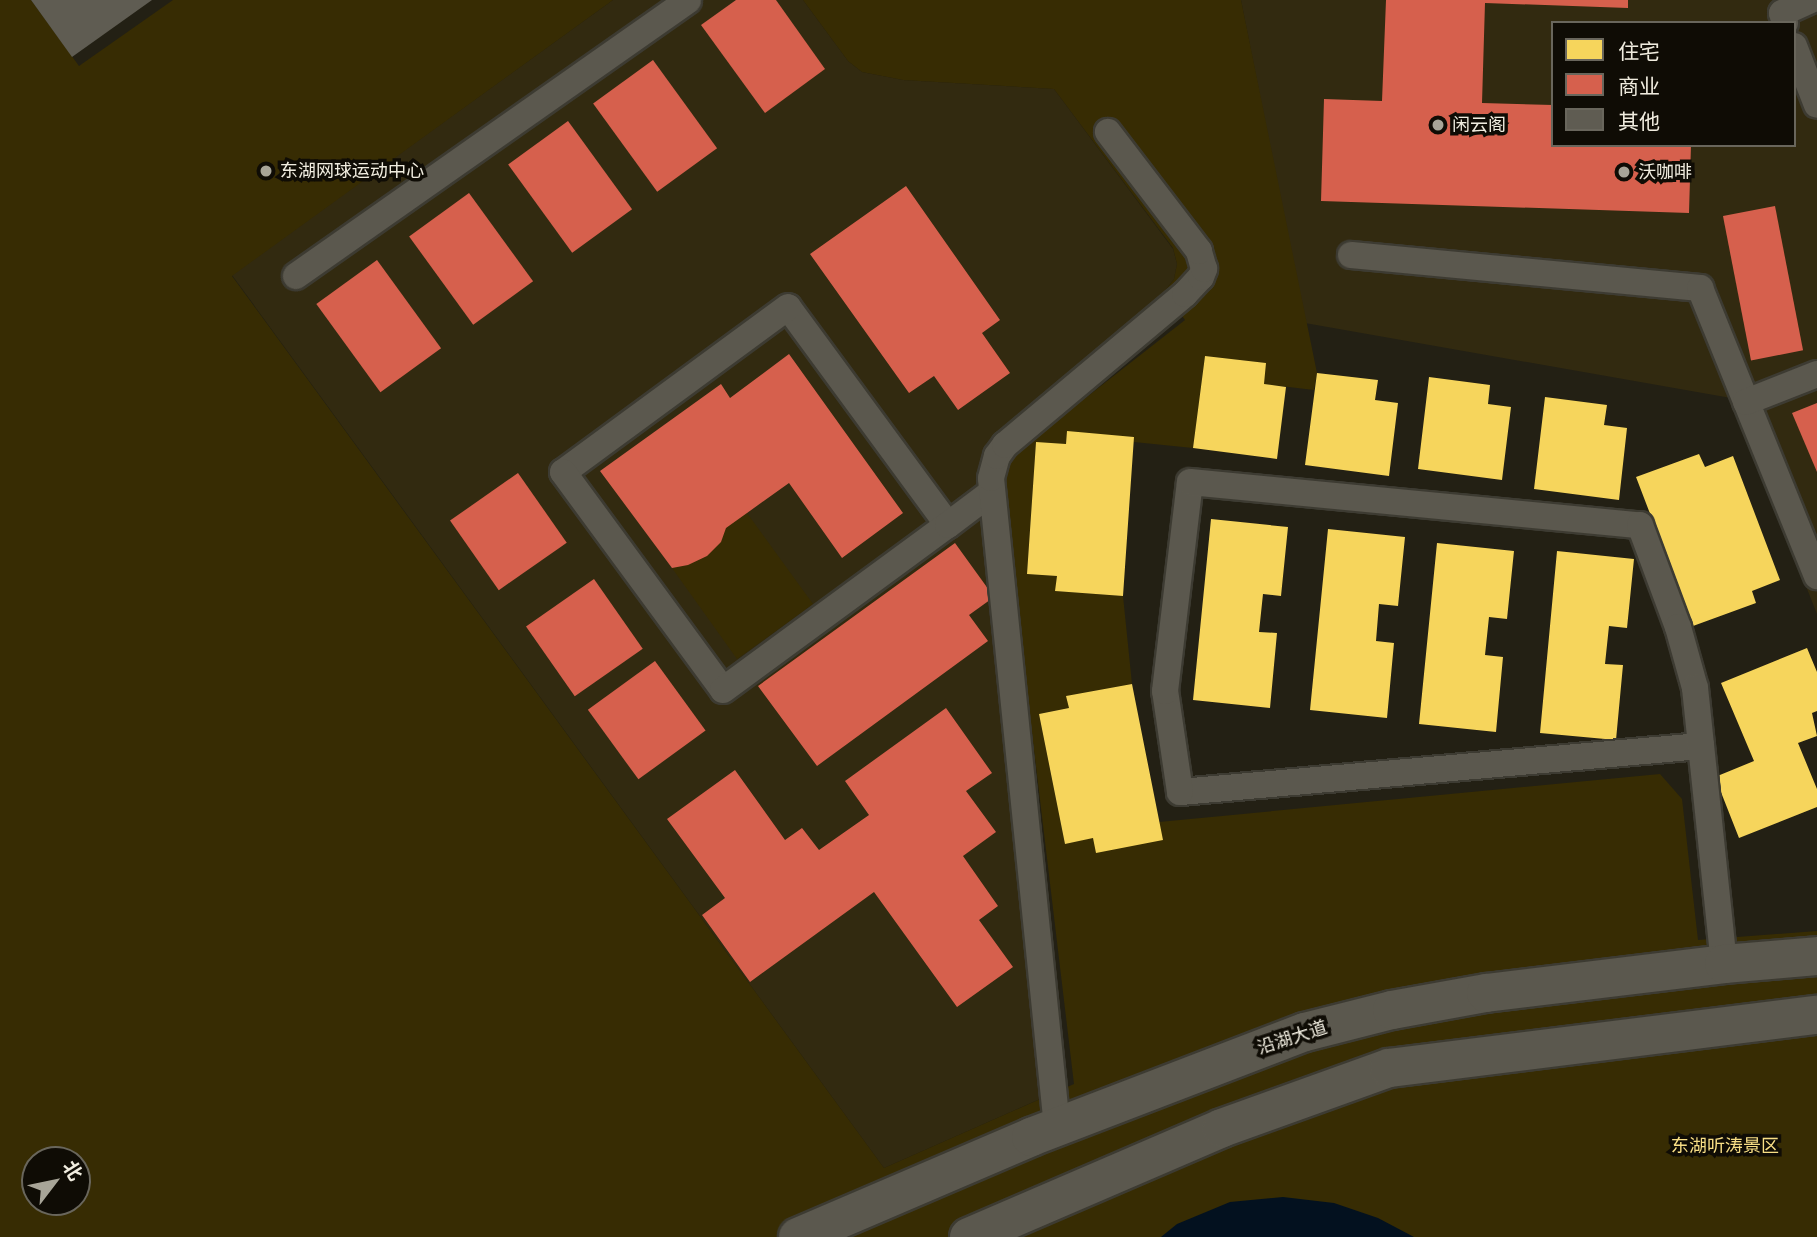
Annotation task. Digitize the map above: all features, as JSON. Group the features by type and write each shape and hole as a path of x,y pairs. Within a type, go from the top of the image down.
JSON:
{"street":[{"name":"沿湖大道","path":"798,1237 1058,1127 1305,1032 1392,1010 1486,993 1724,964 1817,956"},
{"path":"969,1237 1222,1128 1389,1068 1817,1015"}],"lane":[{"path":"296,276 688,0"},
{"path":"1785,21 1782,13 1811,0"},
{"path":"1796,51 1817,105"},
{"path":"1058,1127 992,492 993,466 1005,446 1185,294 1201,277 1204,269 1199,250 1108,132"},
{"path":"1351,255 1700,288 1817,576"},
{"path":"948,525 788,307 563,472 723,690 948,525 992,492"},
{"path":"1746,402 1817,374"},
{"path":"1700,746 1180,792 1165,691 1190,482 1640,525 1685,651 1695,688 1724,964"}],"shaded area":[{"path":"613,0 803,0 848,61 862,72 903,80 1054,89 1173,249 1177,264 1174,279 1165,291 993,436 981,457 1040,1099 884,1168 232,275"},
{"path":"1241,0 1817,0 1817,614 1731,398 1305,323"}],"green space":[{"name":"东湖听涛景区","path":"0,0 31,0 79,66 173,0 613,0 232,276 884,1168 1074,1084 1002,482 1004,469 1023,447 1185,320 1165,291 1174,279 1177,264 1173,248 1054,89 903,80 862,72 848,61 803,0 1241,0 1317,373 1314,390 1264,384 1265,363 1205,356 1193,448 1134,442 1134,437 1068,432 1066,444 1036,443 1027,574 1057,576 1056,591 1123,596 1132,684 1067,696 1069,708 1039,714 1065,844 1159,822 1660,774 1682,799 1698,940 1817,931 1817,1237 0,1237"},
{"path":"747,513 813,604 737,659 672,568 688,565 707,556 720,542 726,528"}],"water":[{"path":"1283,1197 1334,1203 1378,1218 1414,1237 1161,1237 1177,1224 1230,1202"}],"building: 住宅":[{"path":"1205,356 1266,363 1264,384 1286,387 1277,459 1193,448"},
{"path":"1317,373 1378,380 1375,400 1398,403 1389,476 1305,465"},
{"path":"1429,377 1490,385 1488,404 1511,407 1502,480 1418,469"},
{"path":"1545,397 1607,405 1604,425 1627,428 1619,500 1534,489"},
{"path":"1067,431 1134,437 1123,596 1055,591 1057,576 1027,574 1036,442 1066,444"},
{"path":"1699,454 1705,467 1733,456 1780,580 1752,591 1756,603 1693,626 1636,477"},
{"path":"1211,519 1288,527 1281,596 1263,594 1259,632 1277,633 1270,708 1193,700"},
{"path":"1328,529 1405,537 1398,606 1379,604 1376,641 1394,643 1387,718 1310,710"},
{"path":"1437,543 1514,551 1507,619 1489,617 1485,655 1503,657 1496,732 1419,724"},
{"path":"1557,551 1634,559 1627,628 1609,626 1605,664 1623,665 1616,740 1540,733"},
{"path":"1807,648 1817,672 1817,711 1812,713 1817,736 1798,743 1817,789 1817,807 1739,838 1715,777 1754,761 1721,683"},
{"path":"1132,684 1163,840 1096,853 1093,838 1065,844 1039,714 1069,708 1066,696"}],"building: 商业":[{"path":"736,0 776,0 825,69 765,113 701,25"},
{"name":"闲云阁","path":"1386,0 1628,0 1628,8 1485,3 1482,103 1551,105 1551,147 1691,147 1689,213 1321,201 1324,99 1382,101"},
{"path":"653,60 717,148 657,192 593,103"},
{"path":"568,121 632,209 572,253 508,164"},
{"path":"906,186 1000,320 982,333 1010,373 958,410 934,376 909,393 810,254"},
{"path":"469,193 533,281 473,325 409,236"},
{"path":"1775,206 1803,350 1751,360 1723,216"},
{"path":"377,260 441,348 380,392 316,304"},
{"path":"789,354 903,513 842,558 789,483 726,528 721,542 707,556 688,565 672,568 600,471 721,384 730,398"},
{"path":"1817,403 1817,472 1792,413"},
{"path":"518,473 567,543 499,590 450,521"},
{"path":"955,543 994,597 969,615 988,641 817,766 758,686"},
{"path":"594,579 643,649 575,696 526,627"},
{"path":"655,661 706,731 638,779 588,710"},
{"path":"946,708 992,773 966,791 996,832 963,856 998,906 979,920 1013,967 957,1007 874,892 750,982 702,915 725,898 667,819 735,770 785,840 802,828 819,850 869,815 845,781"}],"building: 其他":[{"path":"31,0 152,0 72,57"}],"place":[{"name":"闲云阁","path":"1438,125"},
{"name":"东湖网球运动中心","path":"266,171"},
{"name":"沃咖啡","path":"1624,172"}]}
